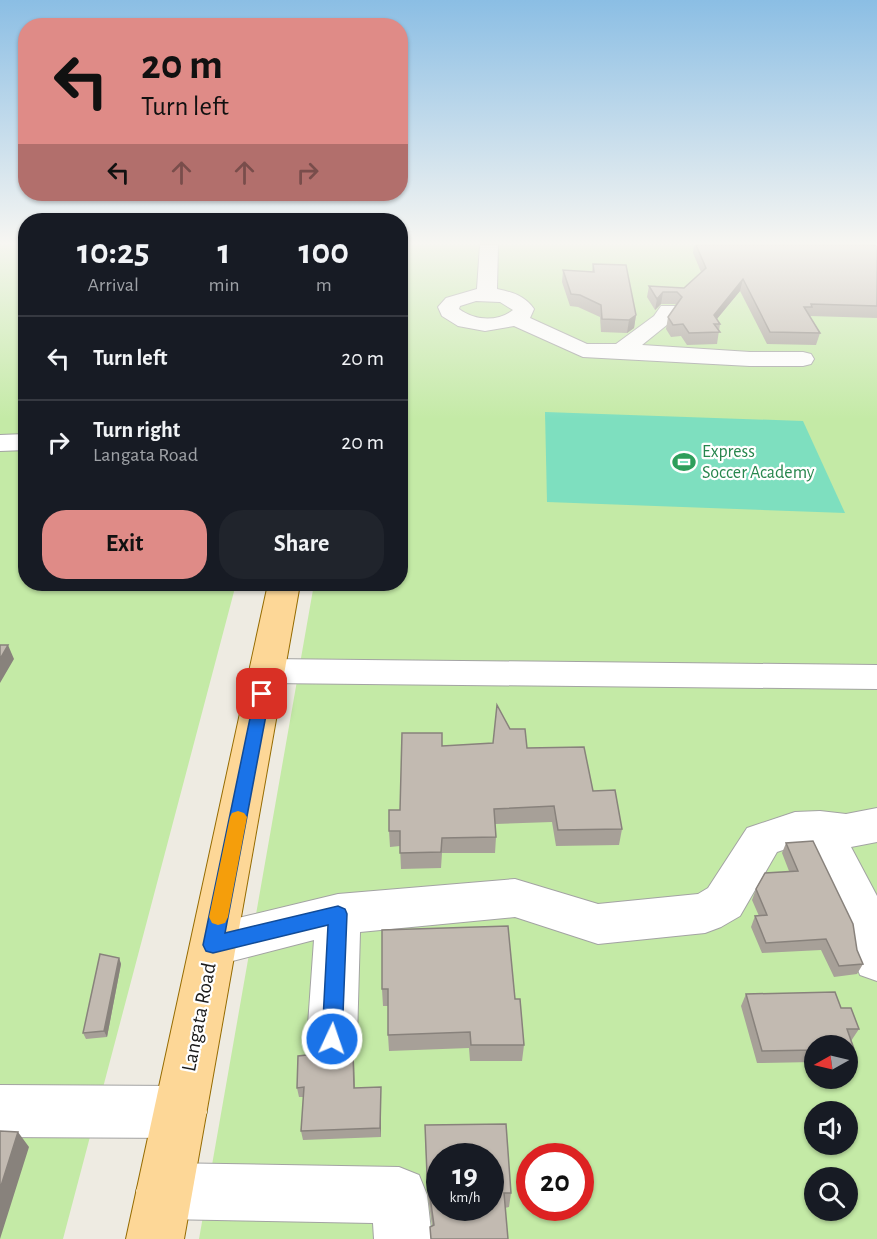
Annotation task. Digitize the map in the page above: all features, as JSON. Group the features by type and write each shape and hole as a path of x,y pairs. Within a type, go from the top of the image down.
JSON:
{"main road":[{"name":"Langata Road","path":"159,1215 283,591"}],"street":[{"path":"452,303 448,307 454,318 492,325 516,319 524,309 519,303"},
{"path":"620,352 660,320 668,310"},
{"path":"516,319 574,348 750,359 802,359"},
{"path":"0,443 18,442"},
{"path":"267,671 877,677"},
{"path":"213,945 338,914 515,898 598,924 705,913 724,902 762,840 795,829 820,828 846,831 877,825"},
{"path":"820,828 873,933 877,960"},
{"path":"332,1039 338,914"},
{"path":"0,1112 181,1112"},
{"path":"159,1215 399,1195 403,1239"}],"green space":[{"path":"0,303 18,303 18,591 234,591 63,1239 0,1239"},
{"path":"408,303 877,303 877,1239 199,1239 313,591 408,591"},
{"name":"Express Soccer Academy","path":"545,412 803,421 845,513 547,502"}],"building":[{"path":"596,303 634,303 636,315 629,320 602,319 601,305"},
{"path":"678,303 724,303 714,315 720,324 714,324 720,332 689,333 683,324 673,325 668,317"},
{"path":"755,303 877,303 877,306 811,304 812,307 804,307 820,333 770,332"},
{"path":"0,645 8,645 0,659"},
{"path":"497,705 510,729 525,729 527,748 584,747 593,791 615,790 622,829 558,830 554,806 494,809 496,837 442,838 441,852 400,853 400,831 389,831 389,810 400,810 402,733 442,733 442,746 493,743"},
{"path":"813,841 853,924 857,950 863,964 839,966 826,939 766,943 755,916 767,915 756,889 765,873 798,871 786,843"},
{"path":"508,926 515,999 520,999 524,1045 471,1045 470,1032 388,1035 388,989 382,989 382,930"},
{"path":"100,954 119,958 104,1031 83,1033"},
{"path":"835,992 841,1008 851,1008 859,1029 847,1029 849,1035 804,1035 804,1050 762,1051 746,994"},
{"path":"353,1051 354,1088 381,1087 380,1128 301,1131 304,1087 297,1088 298,1056 325,1053 331,1055"},
{"path":"506,1124 511,1193 504,1193 504,1143 426,1143 426,1150 425,1125"},
{"path":"0,1131 18,1132 0,1189"},
{"path":"504,1193 508,1239 431,1239 430,1227 434,1225 433,1221 504,1221"}],"slow traffic":[{"path":"218,917 238,817"}],"place":[{"name":"Express Soccer Academy","path":"684,462"}],"route":[{"path":"262,694 213,945 338,914 332,1039"}]}
